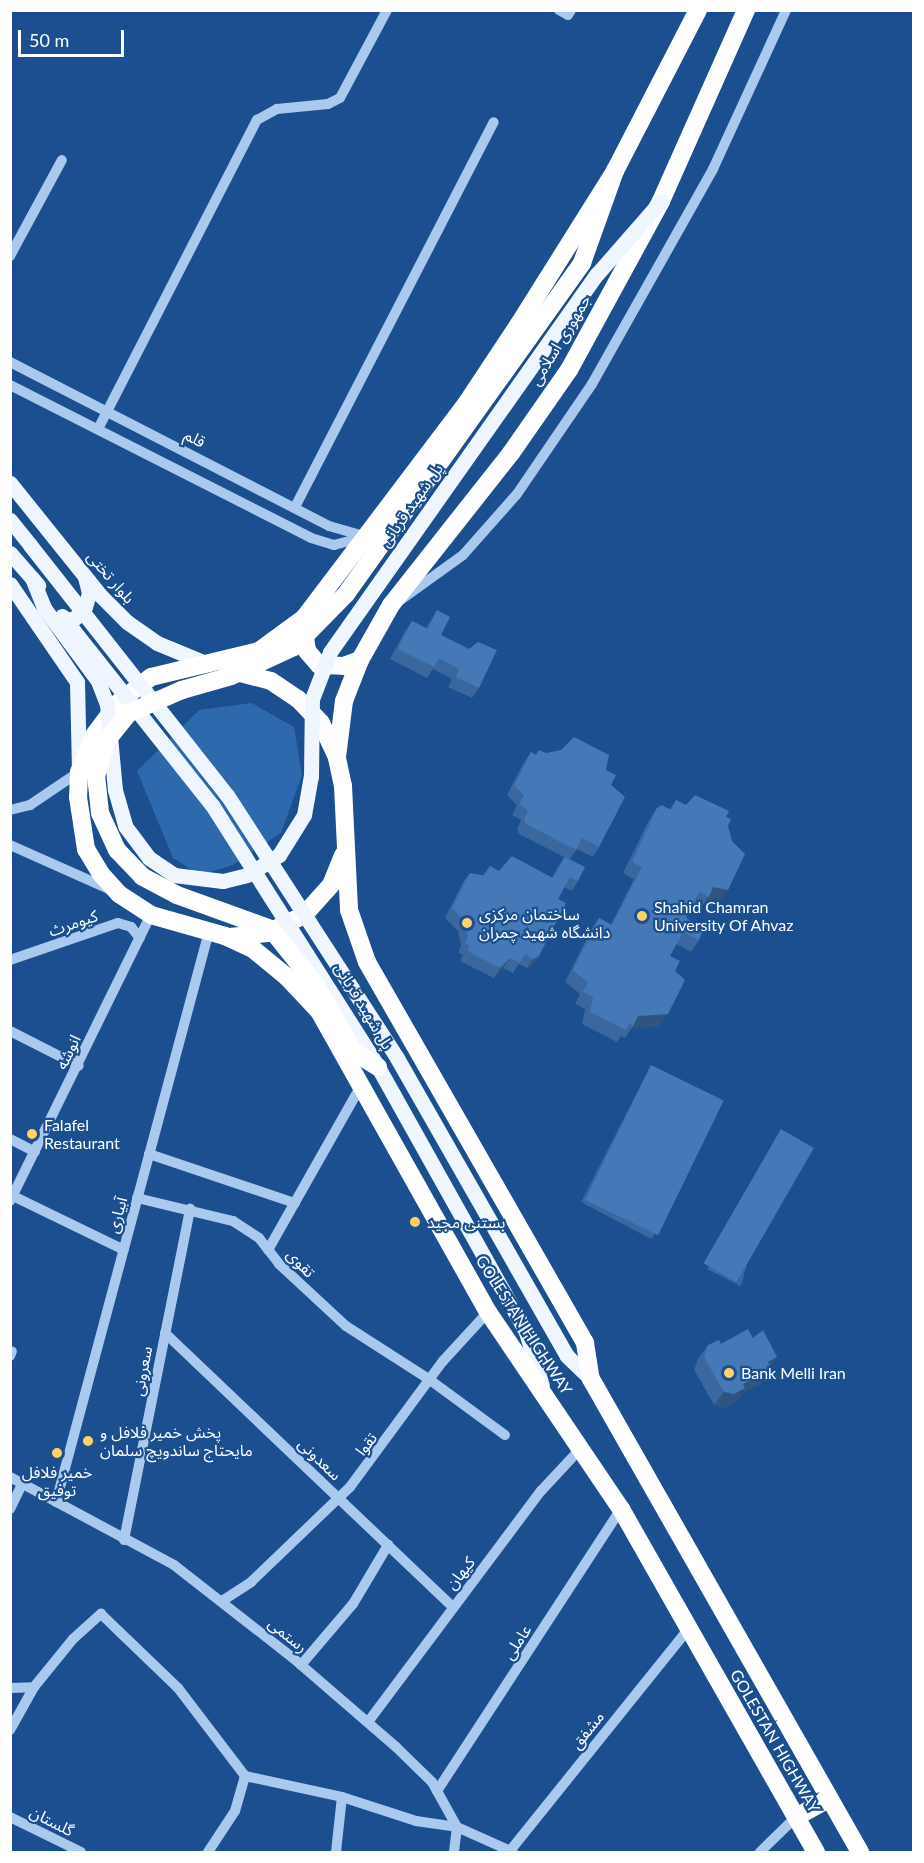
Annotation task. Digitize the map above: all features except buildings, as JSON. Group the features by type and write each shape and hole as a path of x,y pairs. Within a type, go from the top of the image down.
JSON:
{"highway":[{"path":"79,772 95,734 120,702 151,677 259,651 304,618 466,404 615,171 698,10"},
{"name":"جمهوری اسلامی","path":"337,758 344,701 360,660 391,605 511,453 568,370 661,201 746,10"},
{"name":"پل شهید قربانی","path":"378,1067 354,1052 315,984 270,930 177,895 141,876 117,850 100,813 96,776 107,740 129,713 182,690 231,676 294,647 346,594 582,263 615,171"},
{"path":"304,618 304,639 314,662 326,667 344,666 360,660"},
{"path":"208,664 271,681 298,699 321,723 337,758 343,786 344,846 350,910 367,962 585,1343 591,1379"},
{"name":"GOLESTAN HIGHWAY","path":"79,772 78,797 86,849 101,874 119,894 151,915 217,935 253,949 287,977 319,1011 359,1089 488,1312 543,1389 621,1509 816,1852"},
{"path":"217,935 267,933 304,915 331,885 344,846"},
{"name":"GOLESTAN HIGHWAY","path":"591,1379 860,1852"},
{"path":"796,1817 830,1798"}],"main road":[{"name":"پل شهید قربانی","path":"32,578 44,608 98,681 104,697 115,790 125,826 149,858 174,875 223,881 247,875 279,855 304,815 311,777 312,699 330,652 597,274 661,201"},
{"name":"بلوار تختی","path":"10,483 127,622 158,643 208,664"},
{"name":"پل شهید قربانی","path":"10,520 227,795 397,1058 567,1356 591,1379"},
{"name":"پل شهید قربانی","path":"10,553 212,805 378,1067"},
{"path":"32,612 53,623 75,618 88,601 88,585 82,571"},
{"path":"10,584 32,612 76,682 79,772"},
{"path":"378,1067 526,1332 543,1389"}],"street":[{"path":"98,429 257,120 277,109 328,104 340,98 387,10"},
{"path":"559,10 568,15 571,10"},
{"path":"391,605 463,555 517,494 592,384 713,169 786,10"},
{"path":"295,507 494,122"},
{"path":"10,256 62,160"},
{"name":"قلم","path":"10,362 329,526 367,537"},
{"path":"10,385 311,538 334,545 367,537"},
{"path":"10,810 30,805 79,772"},
{"path":"10,845 119,894"},
{"name":"انوشه","path":"12,1198 79,1066 151,915"},
{"name":"کیومرث","path":"10,960 118,923 131,927 140,938"},
{"name":"آبیاری","path":"56,1502 149,1154 217,935"},
{"path":"10,1031 79,1066"},
{"path":"268,1250 359,1089"},
{"path":"10,1138 35,1152"},
{"path":"149,1154 295,1203"},
{"path":"12,1198 124,1250"},
{"name":"تقوی","path":"137,1198 234,1221 259,1238 268,1250 346,1326 430,1380 505,1436"},
{"name":"سعرونی","path":"124,1540 190,1209"},
{"name":"تقوا","path":"222,1601 251,1582 339,1498 378,1453 430,1380 488,1312"},
{"name":"سعدونی","path":"165,1333 453,1607"},
{"name":"کیهان","path":"368,1722 541,1491 581,1448"},
{"name":"رستمی","path":"10,1477 174,1565 222,1601 368,1722 432,1782 457,1827"},
{"path":"10,1509 22,1484"},
{"name":"عاملی","path":"437,1791 621,1509"},
{"path":"301,1665 353,1604 388,1545"},
{"path":"10,1731 34,1687 73,1639 101,1614 177,1688 245,1776 342,1797 416,1821 457,1827 510,1852"},
{"name":"مشفق","path":"510,1852 688,1628"},
{"path":"10,1688 34,1687"},
{"path":"208,1852 236,1810 245,1776"},
{"path":"336,1852 342,1797"},
{"name":"گلستان","path":"10,1817 81,1852"},
{"path":"760,1852 796,1817"},
{"path":"454,1852 457,1827"}],"shaded area":[{"path":"252,703 294,727 302,775 281,833 233,865 200,875 173,858 137,771 199,710"}],"place":[{"name":"Shahid Chamran University Of Ahvaz","path":"642,916"},
{"name":"ساختمان مرکزی دانشگاه شهید چمران","path":"467,923"},
{"name":"Falafel Restaurant","path":"32,1134"},
{"name":"بستنی مجید","path":"415,1222"},
{"name":"Bank Melli Iran","path":"729,1373"},
{"name":"پخش خمیر فلافل و مایحتاج ساندویچ سلمان","path":"88,1441"},
{"name":"خمیر فلافل توفیق","path":"57,1453"}]}
